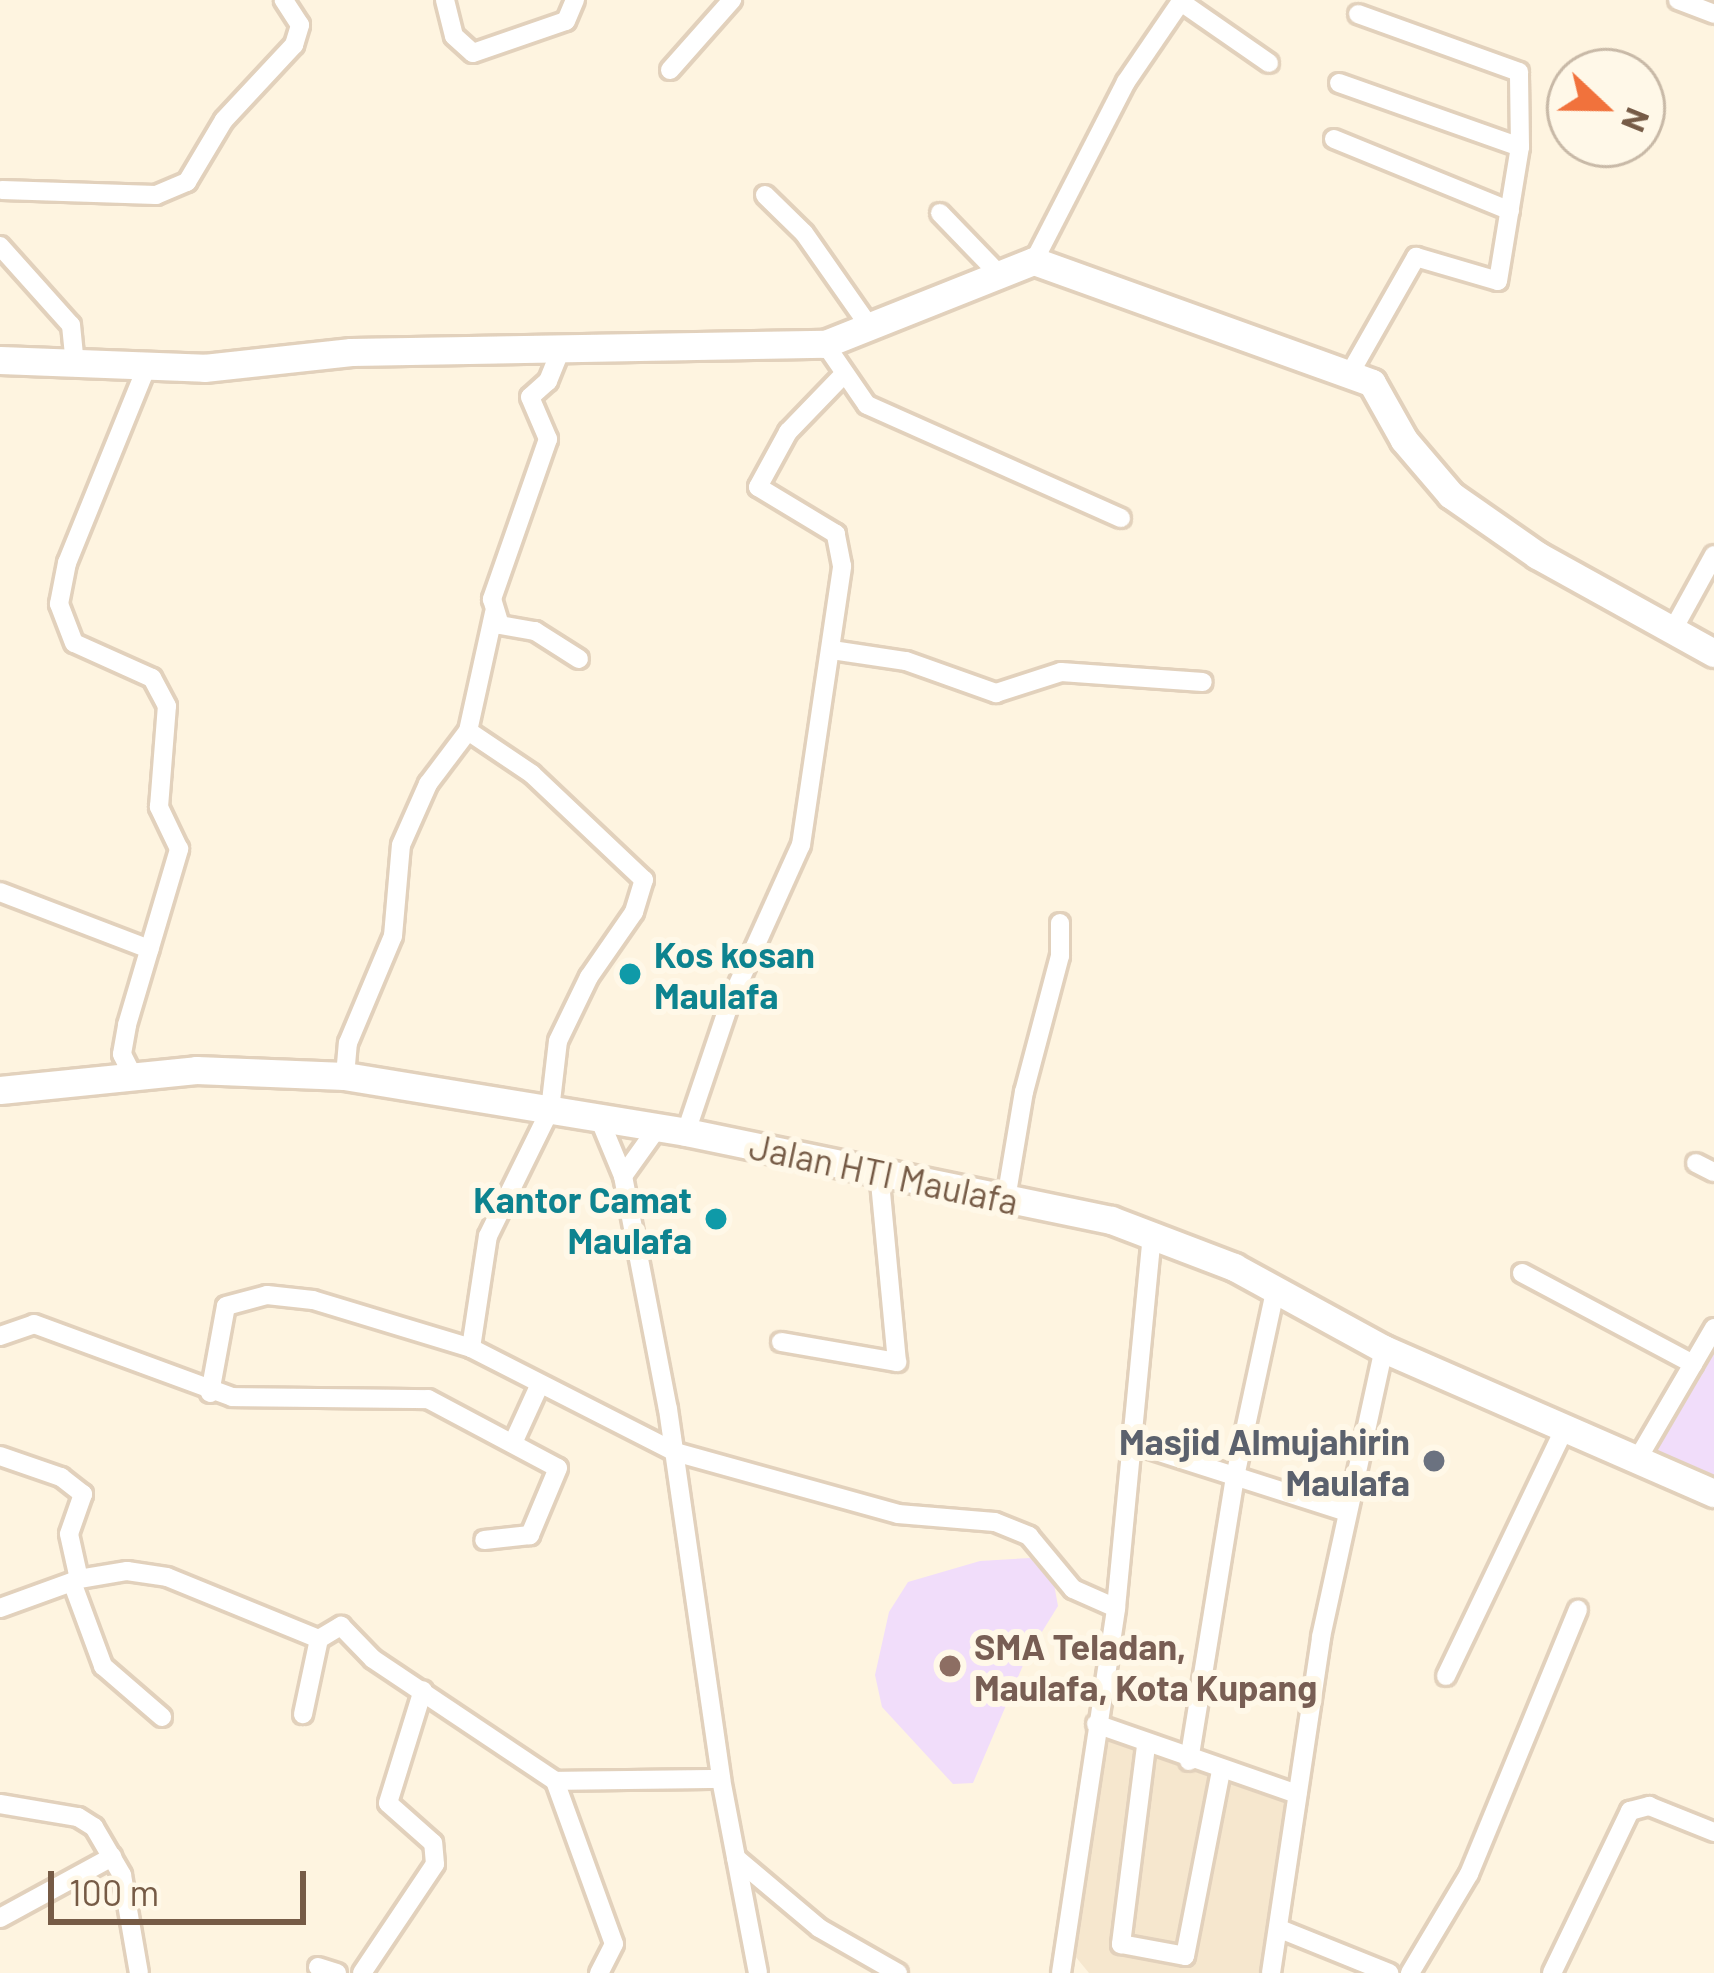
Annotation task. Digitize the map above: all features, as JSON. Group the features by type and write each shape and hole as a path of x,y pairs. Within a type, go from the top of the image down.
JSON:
{"street":[{"path":"1,187 156,194 187,182 224,120 294,45 300,26 284,0"},
{"path":"445,0 454,36 473,53 566,21 575,0"},
{"path":"670,70 732,0"},
{"path":"1678,0 1714,14"},
{"path":"1034,261 1126,82 1181,1 1269,63"},
{"path":"1349,375 1416,257 1498,281 1520,147 1519,72 1358,14"},
{"path":"1339,83 1520,147"},
{"path":"1334,139 1510,211"},
{"path":"765,195 804,233 869,326"},
{"path":"940,213 998,273"},
{"path":"0,246 71,325 75,365"},
{"path":"0,360 147,366 825,344 1034,261 1097,290 1372,383 1404,440 1450,495 1537,555 1675,626 1714,653"},
{"path":"825,344 867,405 1121,518"},
{"path":"344,1076 349,1042 393,936 401,844 428,784 468,731 494,613 495,580 549,434 531,414 530,397 548,381 561,349"},
{"path":"132,1074 122,1054 179,849 159,807 167,706 152,679 74,643 59,604 67,563 147,366"},
{"path":"622,1176 672,1129 801,845 842,566 836,535 758,487 788,432 844,374"},
{"path":"1675,626 1714,555"},
{"path":"494,613 500,625 535,631 579,659"},
{"path":"832,650 906,661 996,693 1061,672 1203,682"},
{"path":"468,731 532,774 644,880 634,912 564,1028 550,1110 488,1236 471,1348"},
{"path":"0,892 149,950"},
{"path":"1006,1199 1060,956 1060,923"},
{"name":"Jalan HTI Maulafa","path":"0,1090 132,1074 344,1076 672,1129 1006,1199 1153,1236 1276,1287 1384,1348 1714,1493"},
{"path":"599,1118 622,1176 675,1452 721,1779 758,1973"},
{"path":"781,1342 897,1361 879,1172"},
{"path":"1061,1973 1116,1608 1153,1236"},
{"path":"1522,1273 1693,1364"},
{"path":"1189,1761 1236,1472 1276,1287"},
{"path":"210,1393 220,1314 253,1296 313,1300 471,1348 675,1452 928,1521 994,1522 1029,1536 1073,1589 1116,1608"},
{"path":"0,1336 34,1324 210,1393 335,1402 417,1395 555,1463 557,1475 530,1535 484,1540"},
{"path":"1637,1460 1714,1328"},
{"path":"1271,1973 1344,1511 1384,1348"},
{"path":"513,1443 539,1386"},
{"path":"1447,1676 1564,1430"},
{"path":"1134,1444 1236,1472 1344,1511"},
{"path":"0,1456 83,1494 69,1534 75,1581 104,1666 162,1717"},
{"path":"0,1608 75,1581 127,1571 167,1576 319,1639"},
{"path":"1410,1973 1469,1874 1578,1610"},
{"path":"303,1714 319,1639 341,1626 360,1649 555,1781 721,1779"},
{"path":"362,1973 435,1864 433,1843 388,1803 423,1690"},
{"path":"1096,1724 1189,1761 1297,1794"},
{"path":"1146,1746 1118,1933 1127,1946 1185,1956 1221,1769"},
{"path":"555,1781 614,1944 599,1973"},
{"path":"0,1804 78,1817 112,1857 132,1911 139,1973"},
{"path":"1552,1973 1630,1811 1648,1806 1714,1832"},
{"path":"0,1918 112,1857"},
{"path":"736,1858 819,1928 898,1973"},
{"path":"1280,1929 1389,1973"}],"shaded area":[{"path":"1714,1342 1714,1489 1654,1464 1659,1434"},
{"name":"SMA Teladan, Maulafa, Kota Kupang","path":"1030,1558 1054,1584 1058,1606 1027,1656 973,1783 953,1784 882,1707 875,1675 889,1612 908,1582 980,1561"},
{"path":"1097,1731 1288,1796 1259,1973 1089,1973 1070,1950"}],"place":[{"name":"Kos kosan Maulafa","path":"630,974"},
{"name":"Kantor Camat Maulafa","path":"716,1219"},
{"name":"Masjid Almujahirin Maulafa","path":"1434,1461"},
{"name":"SMA Teladan, Maulafa, Kota Kupang","path":"950,1666"}]}
